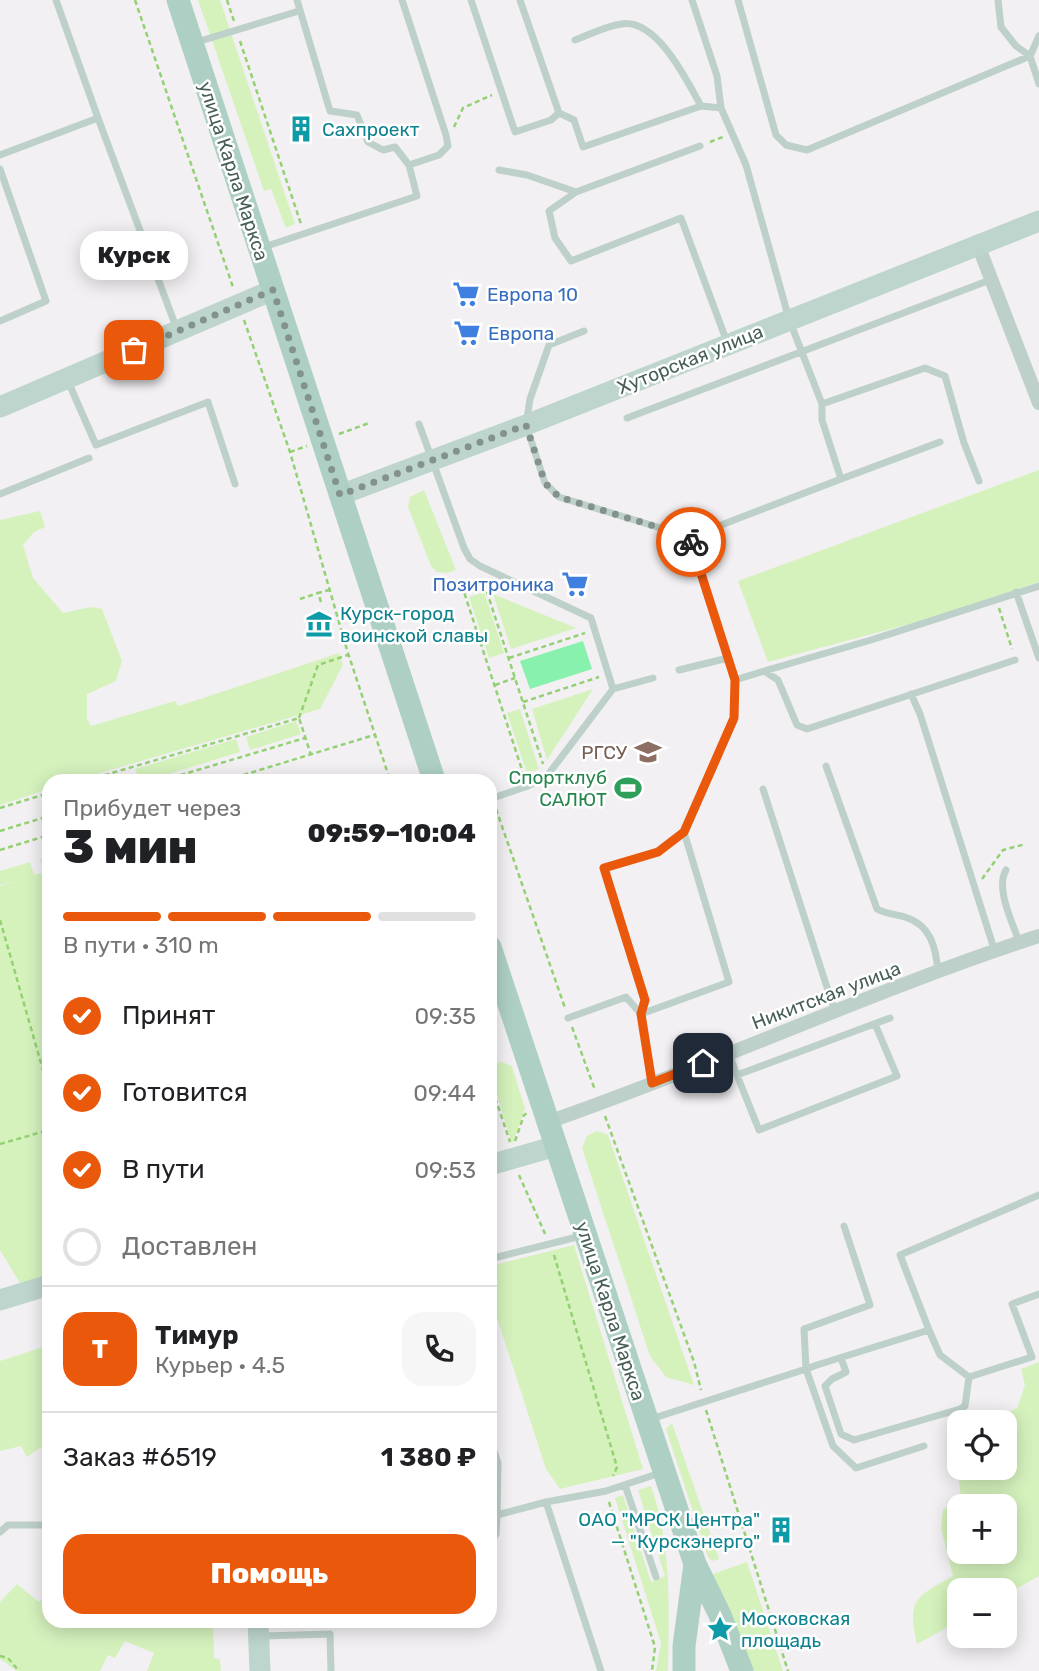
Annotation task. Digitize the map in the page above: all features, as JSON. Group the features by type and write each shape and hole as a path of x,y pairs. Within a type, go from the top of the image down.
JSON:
{"main road":[{"name":"улица Карла Маркса","path":"178,0 433,774"},
{"name":"улица Карла Маркса","path":"497,968 695,1564 720,1615 742,1671"},
{"path":"684,1671 684,1646 695,1564"}],"street":[{"name":"Хуторская улица","path":"340,495 526,425 1039,220"},
{"path":"978,245 1038,396"},
{"path":"0,407 273,290"},
{"name":"Никитская улица","path":"548,1122 1039,936"},
{"path":"497,1163 555,1146"},
{"path":"0,1300 42,1287"},
{"path":"258,1629 260,1671"}],"lane":[{"path":"56,0 178,331"},
{"path":"259,249 417,196 409,166 395,147 383,150 368,142 357,115 330,111 297,0"},
{"path":"402,0 448,146 439,155 409,166"},
{"path":"471,0 515,132 551,120 559,113"},
{"path":"520,0 559,113 574,120 583,147 701,106 720,108"},
{"path":"692,0 717,76 720,108 746,166 789,319 822,404 822,420 841,479"},
{"path":"738,0 776,135 786,145 807,150 1030,56 1039,36"},
{"path":"998,0 1001,27 1016,46 1030,56 1039,84"},
{"path":"193,43 299,11"},
{"path":"575,40 623,23 638,27 654,37 672,55 701,106"},
{"path":"0,155 98,118"},
{"path":"700,146 576,192 549,211 555,238 571,261 681,218 724,334"},
{"path":"0,169 46,301 0,321"},
{"path":"499,170 527,175 576,192"},
{"path":"627,418 990,280"},
{"path":"584,331 549,345 530,399 526,425 545,483 559,497 690,537 940,442"},
{"path":"822,404 925,368 945,376 964,443 979,481"},
{"path":"67,378 96,445 208,402 236,484"},
{"path":"419,424 470,559 591,618 613,689"},
{"path":"0,495 89,458"},
{"path":"652,1083 641,1014 645,1000 604,868 658,852 684,832 734,718 735,680 690,537"},
{"path":"735,680 1039,586"},
{"path":"1016,592 1039,659"},
{"path":"679,670 728,659"},
{"path":"764,671 778,680 797,725 807,729 1015,660"},
{"path":"497,797 547,776 613,689 653,678"},
{"path":"911,694 920,714 995,952"},
{"path":"826,766 877,909 907,918 928,932 936,953 938,973"},
{"path":"763,789 835,1012"},
{"path":"641,1014 729,982 684,832"},
{"path":"1006,870 1003,876 1003,891 1019,943"},
{"path":"568,1018 626,997 641,1014"},
{"path":"737,1075 890,1018"},
{"path":"729,1053 759,1130 897,1076 875,1024"},
{"path":"970,1377 940,1355 900,1255 1039,1195"},
{"path":"844,1226 870,1305 804,1329 806,1369 832,1446 856,1468 924,1446"},
{"path":"497,1257 585,1234"},
{"path":"970,1377 1032,1357 1012,1304 1039,1294"},
{"path":"647,1420 929,1331"},
{"path":"841,1358 846,1372 825,1386 841,1434 854,1440 960,1409 965,1406 967,1400 970,1377"},
{"path":"497,1460 497,1515 546,1502 606,1491 664,1472"},
{"path":"625,1485 656,1577"},
{"path":"546,1502 601,1671"},
{"path":"0,1532 8,1525 42,1525"},
{"path":"258,1629 330,1634 331,1671"}],"path":[{"path":"135,0 290,452 348,655 388,774"},
{"path":"227,0 301,223"},
{"path":"463,108 502,91"},
{"path":"700,146 732,134"},
{"path":"528,786 464,592 485,586 547,776"},
{"path":"300,599 329,590"},
{"path":"318,593 321,602"},
{"path":"996,598 1015,660"},
{"path":"509,658 589,632"},
{"path":"311,755 299,718 318,665 348,655"},
{"path":"523,702 604,676"},
{"path":"495,685 515,678"},
{"path":"108,774 299,718"},
{"path":"247,774 374,735"},
{"path":"184,774 306,738"},
{"path":"0,808 42,795"},
{"path":"497,816 694,1362 788,1671"},
{"path":"0,831 42,818"},
{"path":"0,850 42,837"},
{"path":"975,890 1003,850 1026,844"},
{"path":"0,920 42,1067"},
{"path":"513,1147 524,1115"},
{"path":"0,1144 42,1132"},
{"path":"551,1244 617,1467 606,1491 655,1647 652,1671"},
{"path":"649,1649 655,1647"},
{"path":"0,1656 8,1658 19,1671"}],"shaded area":[{"path":"198,0 220,0 295,224 286,228 271,189 264,191"},
{"path":"1039,470 1039,582 924,620 768,662 738,581"},
{"path":"424,490 456,570 437,572 431,566 408,507 410,497"},
{"path":"40,511 45,527 34,532 23,545 33,578 63,613 91,607 102,609 122,661 116,681 87,694 87,719 91,726 175,701 179,706 339,653 343,665 320,709 97,774 42,774 42,791 0,805 0,520"},
{"path":"484,592 504,653 489,658 469,597"},
{"path":"493,594 576,628 511,649"},
{"path":"583,641 592,669 530,689 520,661"},
{"path":"593,689 547,760 532,709"},
{"path":"520,709 539,769 527,773 507,713"},
{"path":"296,721 301,734 250,750 246,737"},
{"path":"236,739 240,752 168,774 137,774 135,769"},
{"path":"30,862 34,875 42,873 42,1283 23,1288 0,1250 0,886 16,881 0,885 0,871"},
{"path":"497,1063 512,1066 525,1109 512,1144 497,1094"},
{"path":"597,1131 608,1135 694,1385 666,1377 650,1356 582,1148 587,1136"},
{"path":"574,1245 643,1469 560,1489 546,1469 497,1318 497,1264"},
{"path":"42,1347 42,1447 27,1457 21,1446 0,1451 0,1361"},
{"path":"1039,1362 1039,1576 1017,1588 1017,1578 949,1578 953,1576 950,1564 1017,1564 1017,1494 961,1494 959,1480 1017,1480 1017,1410 1013,1410 1017,1408 1025,1385 1021,1369"},
{"path":"672,1423 719,1559 712,1561 708,1557 666,1429"},
{"path":"651,1486 666,1554 669,1600 668,1671 656,1671 661,1643 615,1498 623,1495 651,1582 665,1576 638,1490"},
{"path":"947,1507 947,1552 941,1528 943,1510"},
{"path":"747,1562 783,1671 750,1671 713,1574"},
{"path":"947,1579 947,1628 917,1644 914,1609 917,1601 930,1589"},
{"path":"17,1584 39,1602 42,1599 42,1628 213,1628 214,1658 220,1659 221,1671 147,1671 154,1653 125,1641 115,1658 108,1655 100,1671 17,1671 0,1659 0,1602"}],"way so far":[{"path":"134,350 273,290 340,495 526,425 545,483 559,497 690,537 691,542"}],"place":[{"name":"Сахпроект","path":"301,129"},
{"name":"Европа 10","path":"466,294"},
{"name":"Европа","path":"467,333"},
{"name":"Курск","path":"134,350"},
{"name":"Позитроника","path":"575,584"},
{"name":"Курск-город воинской славы","path":"319,624"},
{"name":"РГСУ","path":"648,752"},
{"name":"Спортклуб САЛЮТ","path":"628,788"},
{"name":"ОАО \"МРСК Центра\" — \"Курскэнерго\"","path":"781,1530"},
{"name":"Московская площадь","path":"720,1629"}],"route":[{"path":"691,542 735,680 734,718 684,832 658,852 604,868 645,1000 641,1014 652,1083 703,1063"}]}
